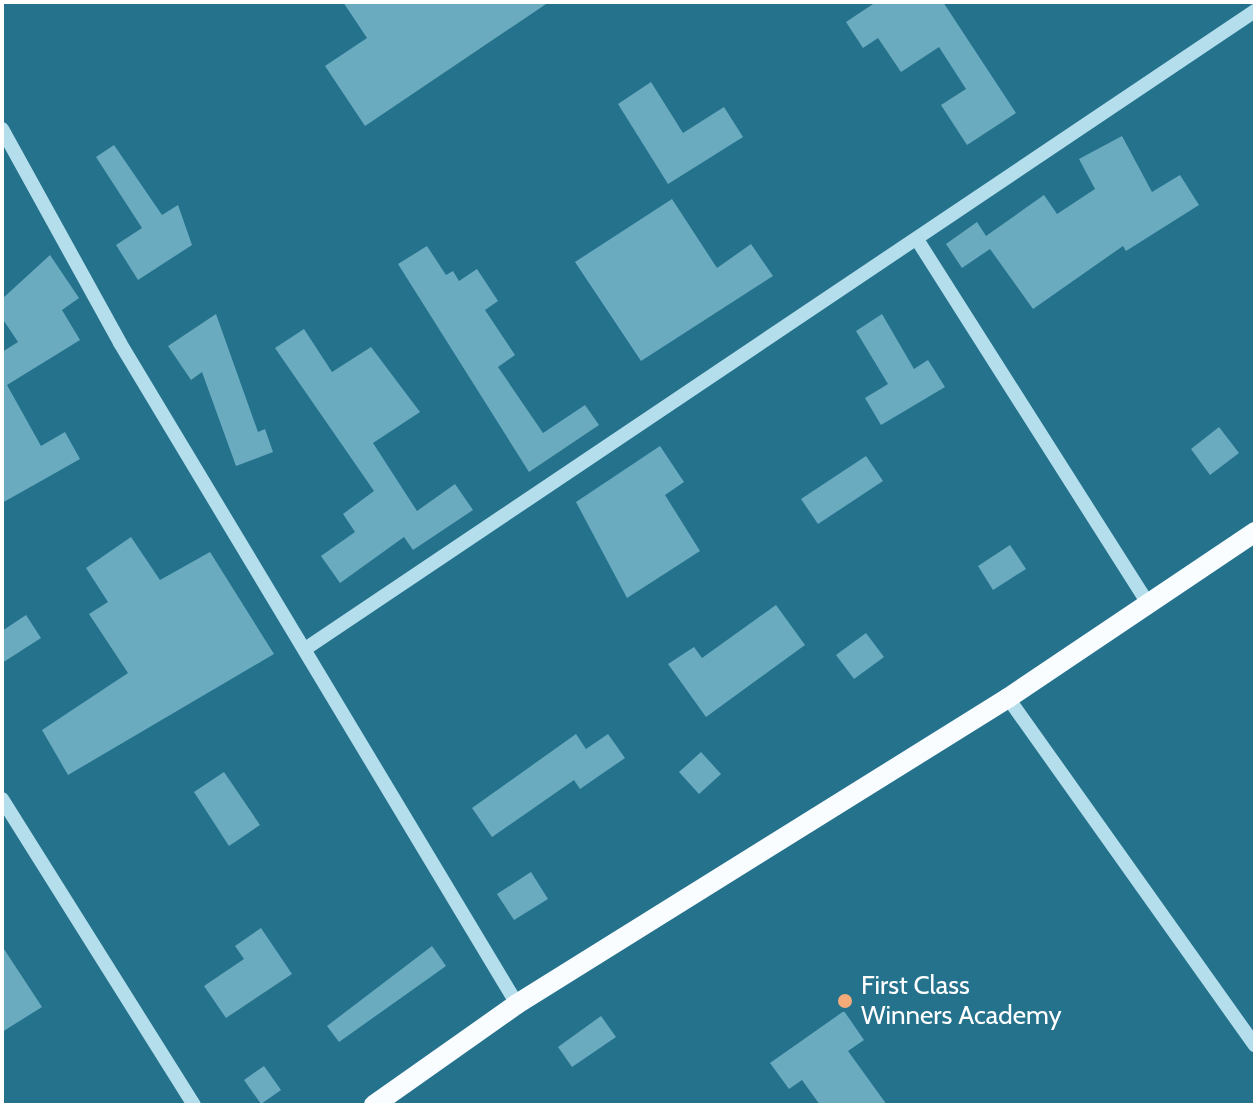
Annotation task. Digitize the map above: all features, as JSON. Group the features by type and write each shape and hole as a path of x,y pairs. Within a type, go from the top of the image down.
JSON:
{"main road":[{"path":"374,1105 517,1004 1008,698 1255,532"}],"street":[{"path":"308,647 918,241 1255,11"},
{"path":"2,129 120,343 308,647 517,1004"},
{"path":"918,241 1148,604"},
{"path":"1008,698 1255,1045"},
{"path":"3,803 194,1105"}],"building":[{"path":"343,2 549,2 365,126 325,66 367,38"},
{"path":"876,2 943,2 1016,113 967,145 941,105 966,89 939,47 901,72 878,38 863,48 846,22"},
{"path":"651,82 683,133 724,107 743,137 668,184 618,104"},
{"path":"1122,136 1152,192 1180,175 1199,205 1126,251 1123,246 1033,309 990,249 962,268 946,244 977,222 986,236 1044,195 1057,214 1095,189 1079,159"},
{"path":"114,145 162,215 178,205 192,245 138,280 116,245 142,228 96,157"},
{"path":"672,199 717,268 751,244 773,276 641,361 575,262"},
{"path":"427,246 446,275 453,271 459,281 477,269 498,301 485,310 515,355 498,367 543,433 585,405 599,425 529,472 398,264"},
{"path":"50,255 79,298 62,310 80,340 7,385 41,446 65,432 80,459 2,503 2,352 18,342 2,318 2,299"},
{"path":"216,314 258,432 265,429 273,452 236,466 202,372 191,380 168,346"},
{"path":"882,314 914,369 928,360 945,387 881,425 865,398 888,384 856,331"},
{"path":"304,329 332,372 371,347 420,412 373,443 417,511 455,484 473,510 413,550 404,537 340,583 321,556 355,532 343,514 374,491 275,348"},
{"path":"1219,427 1239,453 1210,475 1191,449"},
{"path":"660,446 684,482 665,495 700,551 627,598 576,502"},
{"path":"866,456 883,481 818,524 801,499"},
{"path":"131,537 160,580 210,552 274,654 68,775 42,730 128,673 89,614 108,602 86,568"},
{"path":"1010,545 1026,569 993,590 978,566"},
{"path":"776,605 805,645 706,717 668,664 694,647 702,658"},
{"path":"26,615 41,638 2,663 2,631"},
{"path":"866,633 884,657 854,679 836,655"},
{"path":"576,734 586,749 608,734 625,758 580,789 574,780 492,837 472,808"},
{"path":"701,752 721,774 699,794 679,772"},
{"path":"224,772 260,825 229,846 194,792"},
{"path":"531,872 548,899 514,920 497,894"},
{"path":"261,928 292,974 226,1018 204,986 244,959 235,946"},
{"path":"2,946 42,1007 2,1032"},
{"path":"432,946 446,966 339,1042 327,1026"},
{"path":"844,1011 864,1040 848,1051 887,1105 820,1105 802,1080 789,1089 770,1063"},
{"path":"601,1016 616,1037 572,1067 558,1047"},
{"path":"264,1066 281,1090 261,1104 244,1080"}],"place":[{"name":"First Class Winners Academy","path":"845,1001"}]}
